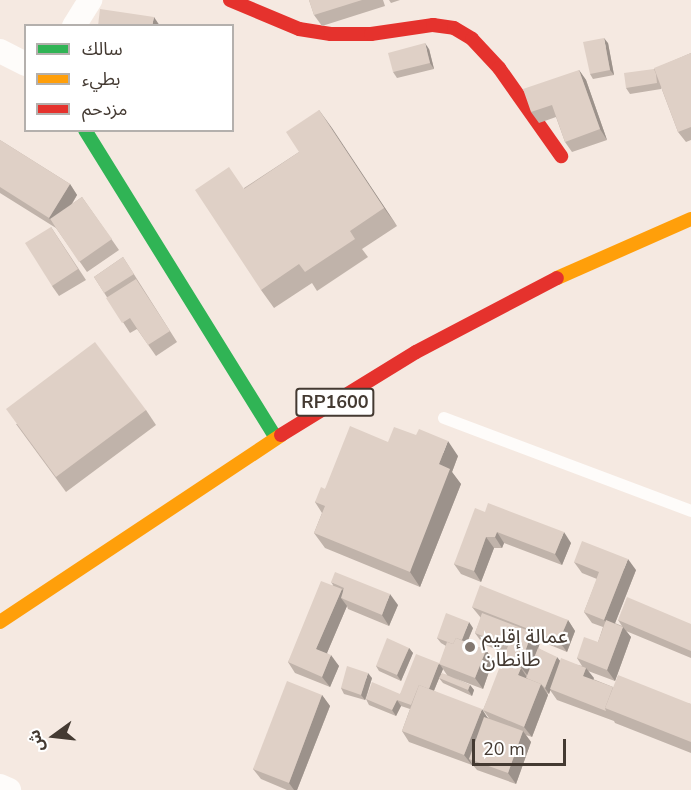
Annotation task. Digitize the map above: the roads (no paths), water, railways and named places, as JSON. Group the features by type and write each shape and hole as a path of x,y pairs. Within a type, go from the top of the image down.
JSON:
{"main road":[{"path":"230,0 299,29 331,34 371,34 433,25 454,28 472,39 499,68 561,156"},
{"path":"86,132 276,438"},
{"name":"RP1600","path":"0,622 276,438 479,316 622,247 691,219"}],"street":[{"path":"75,24 90,0"},
{"path":"0,51 24,63"},
{"path":"0,786 9,790"}],"lane":[{"path":"444,418 691,511"}],"place":[{"name":"عمالة إقليم طانطان","path":"470,647"}]}
